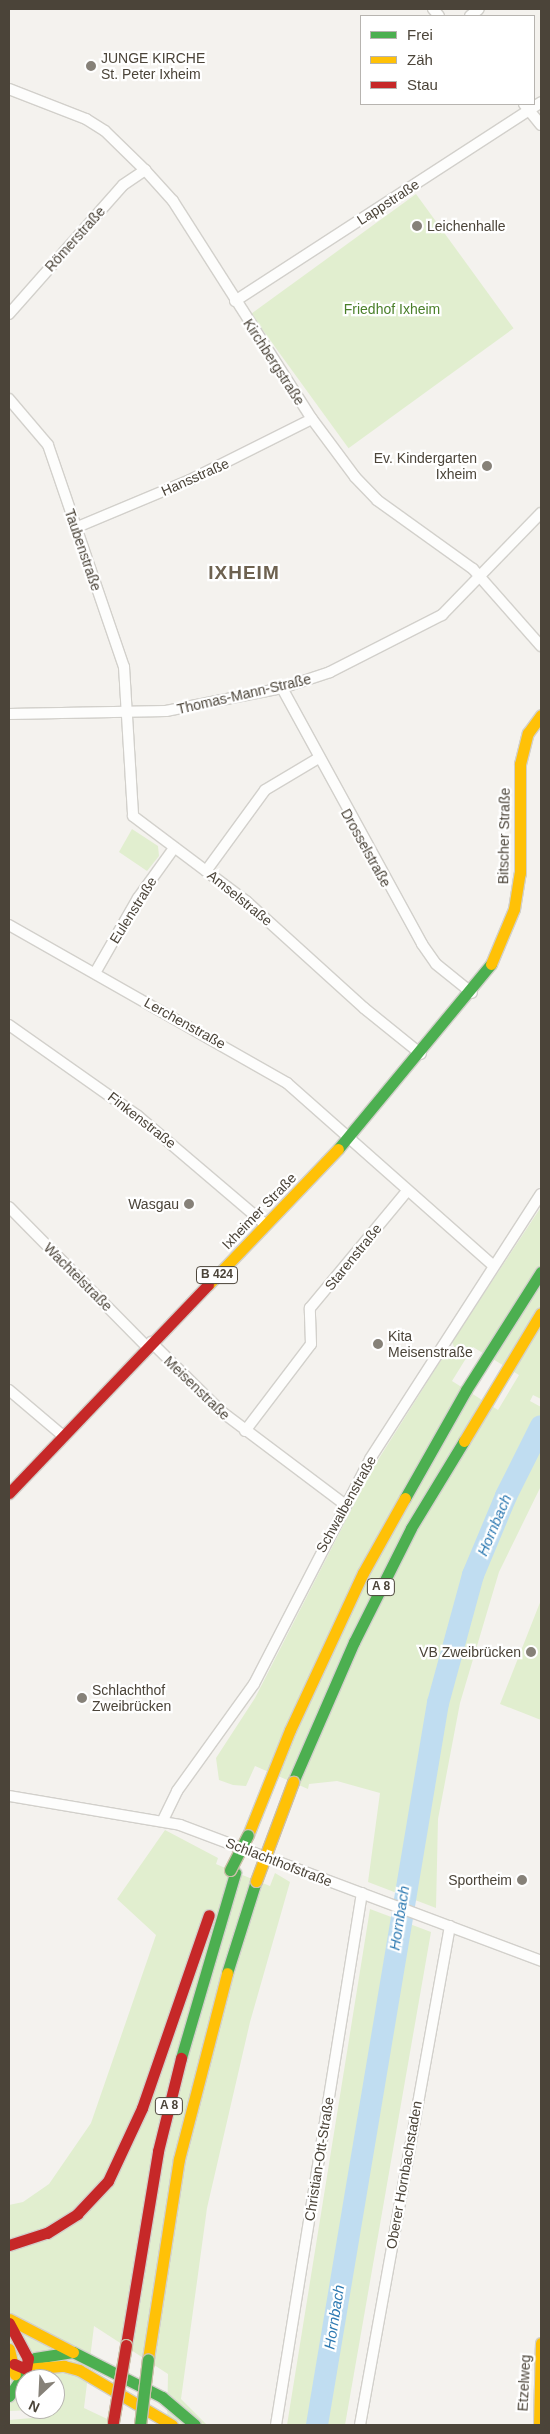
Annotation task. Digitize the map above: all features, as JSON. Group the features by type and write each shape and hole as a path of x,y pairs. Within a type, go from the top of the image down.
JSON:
{"main road":[{"name":"Bitscher Straße","path":"422,1054 472,993 497,956 514,909 520,873 520,764 528,733 541,715"},
{"name":"Ixheimer Straße","path":"9,1493 149,1344 349,1138 422,1054"},
{"name":"A 8","path":"113,2423 158,2151 194,2006 232,1872 272,1772 359,1581 466,1390 541,1272"},
{"name":"A 8","path":"140,2425 148,2359 179,2160 216,2009 256,1881 293,1782 381,1586 485,1402 541,1313"},
{"path":"9,2245 47,2233 77,2214 108,2181 138,2117 177,1998 232,1872"},
{"path":"9,2319 162,2397 195,2425"},
{"path":"9,2323 25,2349 26,2369"},
{"name":"Etzelweg","path":"539,2425 541,2343"},
{"path":"9,2349 14,2364 10,2391"},
{"path":"26,2369 40,2356 73,2352"},
{"path":"14,2364 26,2369 64,2366 79,2370 172,2425"}],"street":[{"name":"Kirchbergstraße","path":"9,88 86,119 145,170 178,209 312,420 365,489 481,578 541,646"},
{"path":"527,107 541,125"},
{"name":"Lappstraße","path":"235,301 527,107"},
{"name":"Römerstraße","path":"9,314 123,184 145,170"},
{"name":"Taubenstraße","path":"9,400 48,445 124,667 128,714"},
{"name":"Hansstraße","path":"75,528 190,480 312,420"},
{"name":"Thomas-Mann-Straße","path":"9,714 128,714 202,706 282,688 330,672 425,625 481,578 541,514"},
{"name":"Drosselstraße","path":"282,688 317,759 422,944 436,964 472,993"},
{"name":"Amselstraße","path":"128,714 129,807 142,825 206,871 422,1054"},
{"path":"206,871 265,790 317,759"},
{"name":"Eulenstraße","path":"95,973 138,898 174,848"},
{"name":"Lerchenstraße","path":"9,925 256,1063 293,1088 349,1138"},
{"name":"Finkenstraße","path":"9,1025 138,1116 266,1225"},
{"path":"349,1138 494,1266"},
{"name":"Starenstraße","path":"245,1431 311,1344 310,1308 407,1191"},
{"name":"Schwalbenstraße","path":"163,1820 177,1791 254,1684 344,1504 541,1194"},
{"name":"Wachtelstraße","path":"9,1208 149,1344"},
{"name":"Meisenstraße","path":"149,1344 245,1431 344,1504"},
{"path":"9,1390 62,1435"},
{"name":"Schlachthofstraße","path":"9,1796 163,1820 541,1961"},
{"name":"Christian-Ott-Straße","path":"276,2425 362,1893"},
{"name":"Oberer Hornbachstaden","path":"360,2425 450,1926"}],"green space":[{"name":"Friedhof Ixheim","path":"416,194 514,328 349,448 251,314"},
{"path":"132,829 158,846 159,856 147,871 119,852"},
{"path":"541,1207 541,1399 533,1395 530,1401 541,1407 541,1486 499,1572 460,1703 438,1819 436,1908 368,1882 380,1793 337,1781 309,1784 308,1789 255,1766 246,1786 233,1785 219,1780 216,1758 255,1698 371,1471 443,1357 450,1358 455,1349 452,1342","holes":["473,1347 519,1375 498,1410 452,1381"]},
{"name":"VB Zweibrücken","path":"541,1600 541,1720 500,1704"},
{"path":"165,1830 218,1858 216,1864 230,1870 270,1886 275,1873 290,1882 250,2022 207,2208 181,2399 207,2425 167,2425 168,2374 94,2326 84,2408 120,2425 9,2425 9,2420 65,2419 65,2369 15,2369 15,2411 9,2411 9,2205 23,2202 49,2184 91,2123 156,1935 117,1899"},
{"path":"370,1909 431,1932 345,2425 287,2425"}],"waterway":[{"name":"Hornbach","path":"317,2425 438,1703 473,1575 506,1496 541,1426"}],"traffic: fast":[{"path":"338,1149 491,964"},
{"path":"405,1498 466,1390 541,1272"},
{"path":"293,1782 354,1642 411,1528 464,1441"},
{"path":"230,1870 248,1835"},
{"path":"181,2058 235,1873"},
{"path":"227,1973 256,1881"},
{"path":"9,2396 35,2358 73,2352"},
{"path":"73,2352 162,2397 195,2425"},
{"path":"140,2425 148,2359"}],"traffic: slow":[{"path":"491,964 514,909 520,873 520,764 528,733 541,715"},
{"path":"208,1285 338,1149"},
{"path":"464,1441 541,1313"},
{"path":"248,1835 290,1730 363,1573 405,1498"},
{"path":"256,1881 293,1782"},
{"path":"148,2359 179,2159 227,1973"},
{"path":"9,2319 73,2352"},
{"path":"539,2425 541,2343"},
{"path":"9,2349 15,2374"},
{"path":"26,2369 64,2366 79,2370 172,2425"}],"traffic: jam":[{"path":"9,1493 208,1285"},
{"path":"9,2245 47,2233 77,2214 108,2181 142,2108 209,1915"},
{"path":"126,2345 158,2151 181,2058"},
{"path":"9,2323 28,2358 26,2369 14,2364"},
{"path":"113,2422 126,2345"}],"place":[{"name":"JUNGE KIRCHE St. Peter Ixheim","path":"91,66"},
{"name":"Leichenhalle","path":"417,226"},
{"name":"Ev. Kindergarten Ixheim","path":"487,466"},
{"name":"Wasgau","path":"189,1204"},
{"name":"Kita Meisenstraße","path":"378,1344"},
{"name":"VB Zweibrücken","path":"531,1652"},
{"name":"Schlachthof Zweibrücken","path":"82,1698"},
{"name":"Sportheim","path":"522,1880"}],"district":[{"name":"IXHEIM","path":"244,573"}]}
